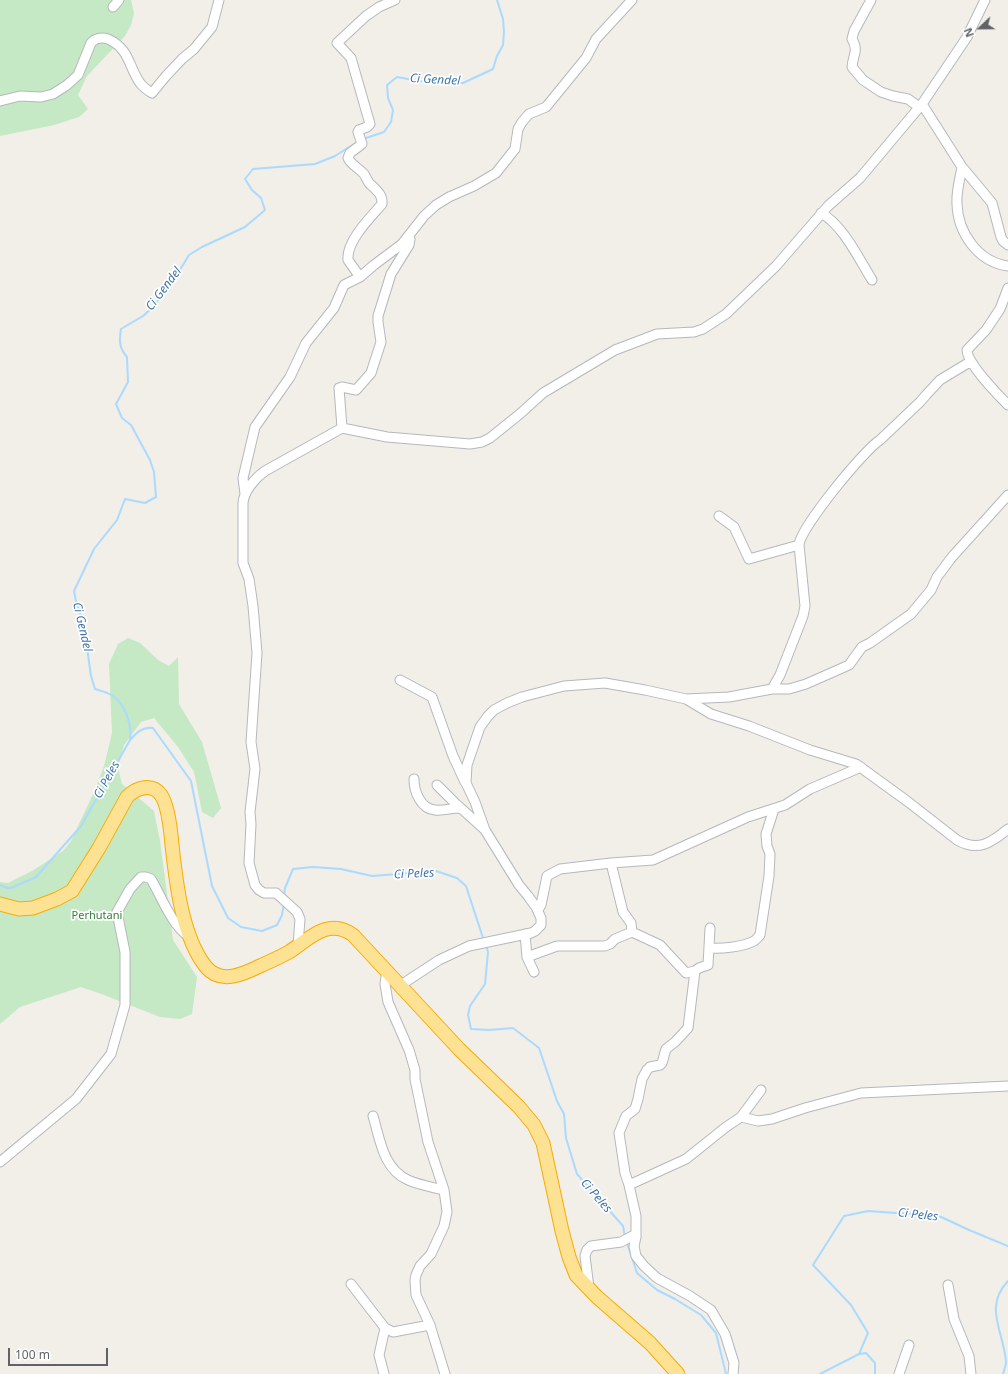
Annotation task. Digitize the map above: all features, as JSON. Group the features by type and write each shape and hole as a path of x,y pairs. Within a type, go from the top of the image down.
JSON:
{"highway":[{"path":"0,904 19,909 33,908 58,900 72,891 99,848 127,796 139,788 148,787 158,792 162,797 166,810 171,834 179,895 185,920 191,938 206,966 212,972 224,977 240,975 281,956 315,933 322,930 335,928 342,929 353,935 404,988 459,1049 519,1107 534,1125 543,1142 552,1188 569,1257 576,1275 589,1290 644,1336 678,1374"}],"street":[{"path":"0,101 20,96 41,97 58,91 78,75 91,43 95,39 102,38 114,42 121,48 128,57 139,82 144,88 152,93 182,59 194,50 212,27 219,0"},
{"path":"360,277 348,260 350,247 368,220 382,204 381,196 364,174 351,163 348,158 350,153 360,146 361,140 359,130 370,124 351,58 337,42 366,16 379,7 395,0"},
{"path":"298,945 300,919 297,912 276,893 264,893 259,890 255,885 249,863 251,824 250,812 255,769 252,742 257,653 254,606 249,579 243,562 243,503 245,494 243,478 255,426 290,377 306,343 334,308 344,285 360,277 402,244 424,216 436,205 496,173 515,149 518,129 522,122 529,114 546,107 586,58 596,39 632,0"},
{"path":"871,0 854,31 852,39 856,45 856,50 852,67 863,80 881,92 908,99 920,106 962,167 992,203 1001,237 1008,245"},
{"path":"245,494 258,477 265,471 342,428 387,437 470,444 482,442 490,438 522,413 543,393 615,350 657,334 694,332 703,329 726,314 776,266 821,213 860,178 920,106 967,37 985,0"},
{"path":"962,167 958,187 957,204 963,230 971,244 983,256 1008,266"},
{"path":"821,213 831,220 840,230 872,280"},
{"path":"342,428 339,388 342,386 354,390 357,389 372,370 381,342 378,316 391,274 409,245 410,233"},
{"path":"1008,288 1000,309 986,330 967,350 968,358 997,394 1008,405"},
{"path":"772,689 786,662 803,616 805,606 799,540 806,527 850,469 870,448 920,402 940,380 968,363 973,364"},
{"path":"466,783 467,765 480,727 494,710 522,697 564,686 605,683 686,699 729,697 772,689 788,689 798,687 849,665 862,647 911,614 932,590 937,577 952,557 1008,495"},
{"path":"719,516 734,527 749,559 799,545"},
{"path":"385,984 394,988 404,988 439,960 468,946 536,931 541,925 538,910 532,900 518,886 485,830 475,802 453,756 432,697 400,680"},
{"path":"686,699 711,714 749,726 810,750 856,764 957,840 966,845 984,845 1008,830"},
{"path":"538,910 541,905 547,876 560,869 653,860 748,817 790,803 802,793 861,767"},
{"path":"414,779 414,787 420,801 429,809 436,810 460,808"},
{"path":"437,785 485,830"},
{"path":"709,948 720,949 744,945 755,941 760,934 769,876 770,854 767,846 766,834 774,809"},
{"path":"611,863 624,912 631,923 632,932"},
{"path":"0,1162 76,1099 110,1054 125,1005 125,952 117,912 130,889 141,877 151,879 176,923 186,935 191,938"},
{"path":"527,958 557,946 608,945 615,939 632,932 662,947 685,972 688,973 695,971 698,968 708,966 710,928"},
{"path":"525,934 527,958 534,972"},
{"path":"387,970 385,984 388,1002 401,1031 415,1070 415,1079 428,1142 444,1190 447,1212 444,1226 429,1257 420,1266 415,1280 416,1295 430,1325 445,1374"},
{"path":"695,971 687,1030 666,1049 662,1063 660,1065 650,1067 647,1070 642,1079 635,1109 626,1116 619,1133 625,1173 636,1216 630,1237 636,1256 657,1278 690,1296 710,1310 726,1334 734,1363 733,1374"},
{"path":"741,1117 758,1121 772,1119 805,1108 861,1093 1008,1086"},
{"path":"629,1185 686,1159 741,1117 761,1090"},
{"path":"373,1116 384,1156 391,1168 407,1180 444,1190"},
{"path":"589,1290 585,1256 587,1250 591,1246 630,1237"},
{"path":"351,1284 384,1328 393,1332 430,1325"},
{"path":"948,1285 954,1319 969,1356 971,1374"},
{"path":"384,1328 379,1355 384,1374"},
{"path":"899,1374 909,1345"}],"green space":[{"path":"0,0 131,0 134,13 131,25 125,36 87,76 78,95 88,109 79,117 54,125 0,136"},
{"name":"Perhutani","path":"128,638 140,643 158,660 169,666 178,657 179,704 202,742 221,808 213,818 202,812 194,772 178,747 154,718 141,722 124,745 118,768 122,784 154,811 160,841 173,940 197,977 192,1014 180,1019 160,1017 81,987 20,1007 0,1024 0,882 8,883 32,871 63,851 71,841 95,790 104,766 112,733 109,664 118,644"}],"waterway":[{"name":"Ci Gendel","path":"363,139 384,132 391,122 393,110 388,98 387,85 397,77 419,81 463,83 493,69 497,56 503,45 504,32 503,19 497,0"},
{"name":"Ci Gendel","path":"130,739 129,721 121,704 111,695 95,689 91,676 84,626 74,591 94,549 117,520 125,499 145,503 156,497 154,472 150,460 131,425 122,418 116,404 128,382 127,357 120,344 121,329 143,316 152,308 175,278 189,255 202,247 245,227 265,210 261,198 252,190 245,179 253,169 315,164 335,156 354,144"},
{"name":"Ci Peles","path":"0,885 11,888 36,877 81,826 130,740 140,731 146,728 153,728 191,781 212,886 228,918 241,927 262,931 277,925 282,915 284,903"},
{"name":"Ci Peles","path":"284,897 285,888 293,869 313,867 341,869 372,876 436,871 457,878 466,886 484,941"},
{"name":"Ci Peles","path":"486,945 488,952 485,984 470,1006 468,1015 471,1029 489,1030 513,1028 539,1048 557,1101 564,1114 566,1138 577,1174 623,1226 625,1237"},
{"name":"Ci Peles","path":"820,1374 859,1354 868,1333 851,1305 813,1265 844,1216 868,1211 939,1216 1008,1246"},
{"name":"Ci Peles","path":"627,1243 637,1273 657,1290 701,1315 716,1333 726,1374"},
{"name":"Ci Peles","path":"1003,1374 1006,1362 996,1310 997,1300 1008,1281"},
{"path":"860,1354 866,1353 875,1363 875,1374"}]}
